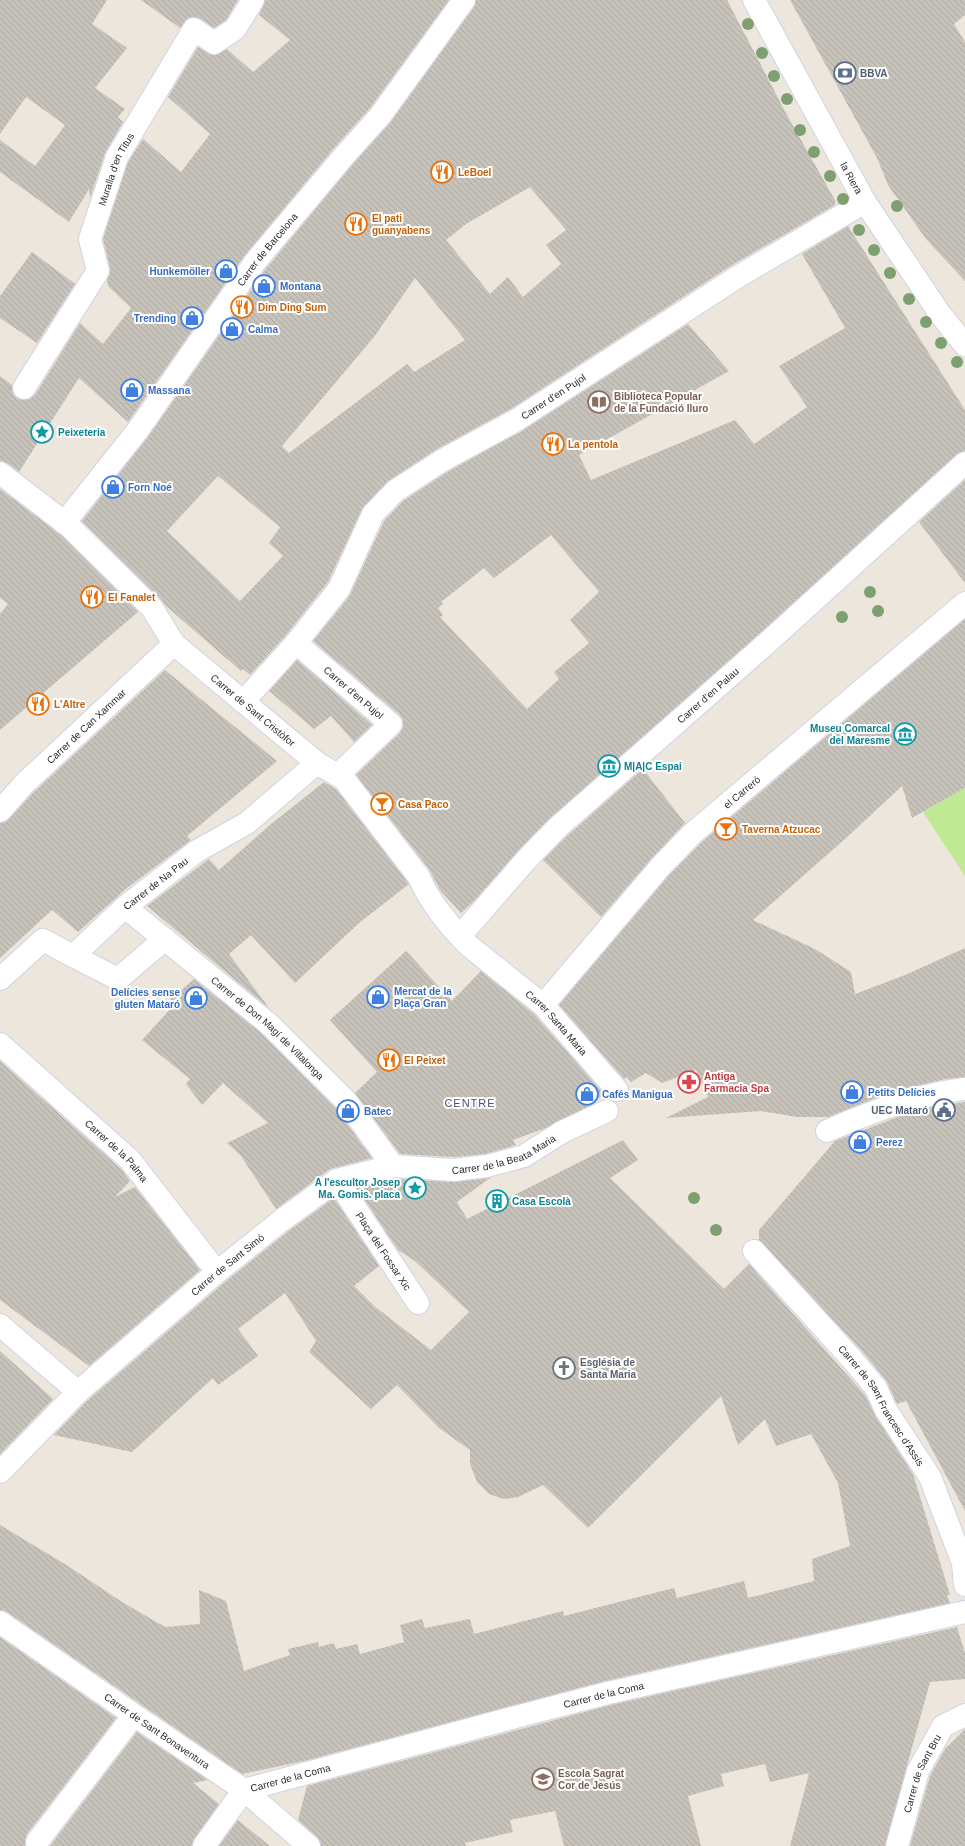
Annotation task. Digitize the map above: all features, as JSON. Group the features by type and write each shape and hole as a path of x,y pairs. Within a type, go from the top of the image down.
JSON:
{"street":[{"name":"Muralla d'en Titus","path":"24,388 98,271 90,239 117,157 194,29 214,44 235,29 253,0"},
{"name":"Carrer de Barcelona","path":"64,523 138,430 256,262 344,156 380,116 464,0"},
{"name":"la Riera","path":"754,0 865,202 940,314 965,345"},
{"name":"Carrer d'en Pujol","path":"243,702 296,643 339,589 373,514 395,491 443,460 515,421 739,276 865,202"},
{"name":"Carrer d'en Palau","path":"460,936 526,860 557,828 773,638 965,463"},
{"name":"Carrer de Sant Cristòfor","path":"0,473 57,515 64,523 70,526 152,608 174,644 317,763 344,779 419,877 424,889 440,913 460,936 490,961"},
{"name":"el Carreró","path":"543,1005 661,866 693,833 965,603"},
{"name":"Carrer d'en Pujol","path":"296,643 391,724 343,770 336,773"},
{"name":"Carrer de Can Xammar","path":"0,811 24,784 174,644"},
{"name":"Carrer de Na Pau","path":"73,956 125,907 197,851 247,823 317,763"},
{"name":"Carrer de Don Magí de Villalonga","path":"125,907 269,1024 346,1100 393,1166"},
{"path":"0,979 43,940 118,979 165,939"},
{"name":"Carrer Santa Maria","path":"490,961 543,1005 617,1090"},
{"name":"Carrer de la Palma","path":"0,1044 130,1160 217,1272"},
{"path":"828,1132 865,1114 945,1091 965,1089"},
{"name":"Carrer de la Beata Maria","path":"393,1166 454,1170 487,1166 524,1156 562,1132 607,1111"},
{"name":"Carrer de Sant Simó","path":"0,1472 78,1392 217,1272 282,1220 337,1180 393,1166"},
{"name":"Plaça del Fossar Xic","path":"337,1180 418,1303"},
{"name":"Carrer de Sant Francesc d'Assís","path":"754,1251 876,1388 886,1410 930,1477 964,1562 965,1585"},
{"path":"0,1325 78,1392"},
{"name":"Carrer de la Coma","path":"244,1790 608,1693 965,1612"},
{"name":"Carrer de Sant Bonaventura","path":"0,1622 244,1790 309,1846"},
{"path":"37,1842 134,1715"},
{"name":"Carrer de Sant Bru","path":"897,1846 918,1771 943,1726 965,1715"},
{"path":"204,1846 244,1790"}],"green space":[{"path":"965,788 965,876 923,812"}],"building":[{"path":"0,0 107,0 92,24 127,48 95,88 125,109 118,117 123,122 105,153 90,198 89,189 69,222 0,172 0,140 35,166 65,125 26,97 0,134"},
{"path":"141,0 238,0 226,20 214,28 201,19 194,17 188,18 180,28"},
{"path":"265,0 449,0 370,108 334,148 245,255 128,422 79,378 19,472 7,463 0,461 0,376 12,385 13,393 17,398 23,400 29,399 35,395 80,323 103,344 131,308 108,286 107,280 110,273 110,268 103,239 128,162 143,139 181,172 210,134 168,97 198,47 213,55 227,49 253,72 290,40 259,15"},
{"path":"476,0 727,0 787,115 836,202 834,204 835,205 732,265 509,410 437,449 388,481 362,509 328,582 286,635 250,675 243,669 241,671 166,606 161,599 82,521 148,437 265,270 353,164 390,123 474,7","holes":["530,187 566,230 546,245 561,264 523,297 508,277 490,294 446,240 466,224","415,278 465,340 414,372 407,364 289,453 282,446 374,337","218,476 280,527 269,543 283,556 240,601 167,531"]},
{"path":"790,0 965,0 965,15 954,24 965,42 965,281 926,239 888,185 877,158"},
{"path":"848,226 965,410 965,451 957,454 759,634 549,819 517,852 475,900 461,913 440,890 429,869 356,775 400,733 403,727 403,720 399,714 313,641 349,597 384,521 403,501 449,471 522,431 688,324 729,371 579,455 591,480 735,420 754,444 807,407 779,366 845,328 802,254","holes":["551,535 599,592 570,620 589,643 554,672 559,679 527,709 440,617 443,615 438,608 443,604 441,602 484,568 494,578"]},
{"path":"32,252 75,284 37,343 0,318 0,296"},
{"path":"965,480 965,583 919,522"},
{"path":"0,489 61,535 138,612 0,730 0,614 8,604 0,598"},
{"path":"965,619 965,788 912,818 902,786 845,839 753,920 815,949 851,972 855,994 905,975 965,948 965,1077 945,1079 908,1088 873,1099 828,1117 797,1117 761,1111 666,1118 708,1097 696,1070 662,1083 646,1073 631,1082 627,1077 624,1079 559,1005 670,874 702,842"},
{"path":"297,660 372,725 354,742 331,716 314,729 269,691"},
{"path":"165,670 277,761 187,836 191,840 127,888 78,932 52,910 0,958 0,823 9,819 33,793"},
{"path":"643,769 685,823 652,858 601,917 543,860 566,837"},
{"path":"324,782 336,789 409,884 359,923 295,983 251,935 229,954 269,1008 147,906 209,859 219,870 271,824"},
{"path":"406,951 452,1001 481,971 534,1014 604,1094 587,1107 546,1128 513,1140 516,1145 485,1154 454,1157 400,1154 355,1093 377,1072 330,1020"},
{"path":"194,979 261,1033 336,1109 372,1158 330,1169 276,1209 241,1156 227,1143 268,1123 223,1083 202,1105 186,1084 190,1079 142,1040 174,1005 170,1000"},
{"path":"0,1061 121,1169 130,1181 115,1197 135,1187 200,1270 89,1366 0,1300"},
{"path":"965,1102 965,1511 906,1401 897,1404 886,1380 861,1350 759,1240 759,1230 835,1141 898,1117 932,1107"},
{"path":"623,1140 638,1160 610,1178 724,1289 749,1264 865,1395 876,1417 913,1474 950,1595 947,1595 950,1603 605,1681 304,1761 242,1774 7,1612 0,1610 0,1525 68,1566 122,1602 165,1627 200,1624 199,1590 226,1601 244,1671 290,1655 288,1649 318,1642 319,1647 334,1643 336,1649 357,1644 360,1654 404,1642 400,1625 422,1619 425,1628 470,1619 474,1634 563,1611 564,1616 674,1588 677,1598 744,1581 748,1598 814,1581 812,1559 850,1546 838,1483 811,1434 776,1446 765,1419 738,1445 721,1396 588,1528 543,1485 518,1497 504,1499 489,1494 477,1482 470,1464 470,1450 439,1428 397,1385 371,1409 309,1352 316,1341 285,1293 238,1329 258,1356 218,1385 213,1378 132,1452 54,1435 87,1401 225,1282 290,1230 334,1198 379,1266 354,1286 374,1306 431,1350 469,1312 415,1261 398,1250 357,1188 394,1179 453,1182 490,1178 457,1202 467,1219"},
{"path":"0,1351 53,1399 0,1454"},
{"path":"957,1627 965,1653 965,1679 930,1682 885,1846 790,1846 809,1773 770,1782 765,1764 721,1774 724,1786 688,1796 701,1846 564,1846 555,1811 510,1820 513,1832 465,1843 466,1846 321,1846 317,1837 298,1820 307,1786 611,1705"},
{"path":"0,1637 116,1718 27,1834 25,1846 0,1846"},
{"path":"965,1729 965,1846 910,1846 930,1776 945,1749"},
{"path":"137,1732 208,1780 193,1783 219,1804 194,1839 192,1846 50,1846"},
{"path":"238,1820 270,1846 219,1846"}],"place":[{"name":"BBVA","path":"845,73"},
{"name":"LeBoel","path":"442,172"},
{"name":"El pati guanyabens","path":"356,224"},
{"name":"Hunkemöller","path":"226,271"},
{"name":"Montana","path":"264,286"},
{"name":"Dim Ding Sum","path":"242,307"},
{"name":"Trending","path":"192,318"},
{"name":"Calma","path":"232,329"},
{"name":"Massana","path":"132,390"},
{"name":"Biblioteca Popular de la Fundació Iluro","path":"599,402"},
{"name":"Peixeteria","path":"42,432"},
{"name":"La pentola","path":"553,444"},
{"name":"Forn Noé","path":"113,487"},
{"name":"El Fanalet","path":"92,597"},
{"name":"L'Altre","path":"38,704"},
{"name":"Museu Comarcal del Maresme","path":"905,734"},
{"name":"M|A|C Espai","path":"609,766"},
{"name":"Casa Paco","path":"382,804"},
{"name":"Taverna Atzucac","path":"726,829"},
{"name":"Mercat de la Plaça Gran","path":"378,997"},
{"name":"Delícies sense gluten Mataró","path":"196,998"},
{"name":"El Peixet","path":"389,1060"},
{"name":"Antiga Farmacia Spa","path":"689,1082"},
{"name":"Petits Delícies","path":"852,1092"},
{"name":"Cafés Manigua","path":"587,1094"},
{"name":"UEC Mataró","path":"944,1110"},
{"name":"Batec","path":"348,1111"},
{"name":"Perez","path":"860,1142"},
{"name":"A l'escultor Josep Ma. Gomis. placa","path":"415,1188"},
{"name":"Casa Escolà","path":"497,1201"},
{"name":"Església de Santa Maria","path":"564,1368"},
{"name":"Escola Sagrat Cor de Jesús","path":"543,1779"}],"district":[{"name":"CENTRE","path":"470,1103"}]}
